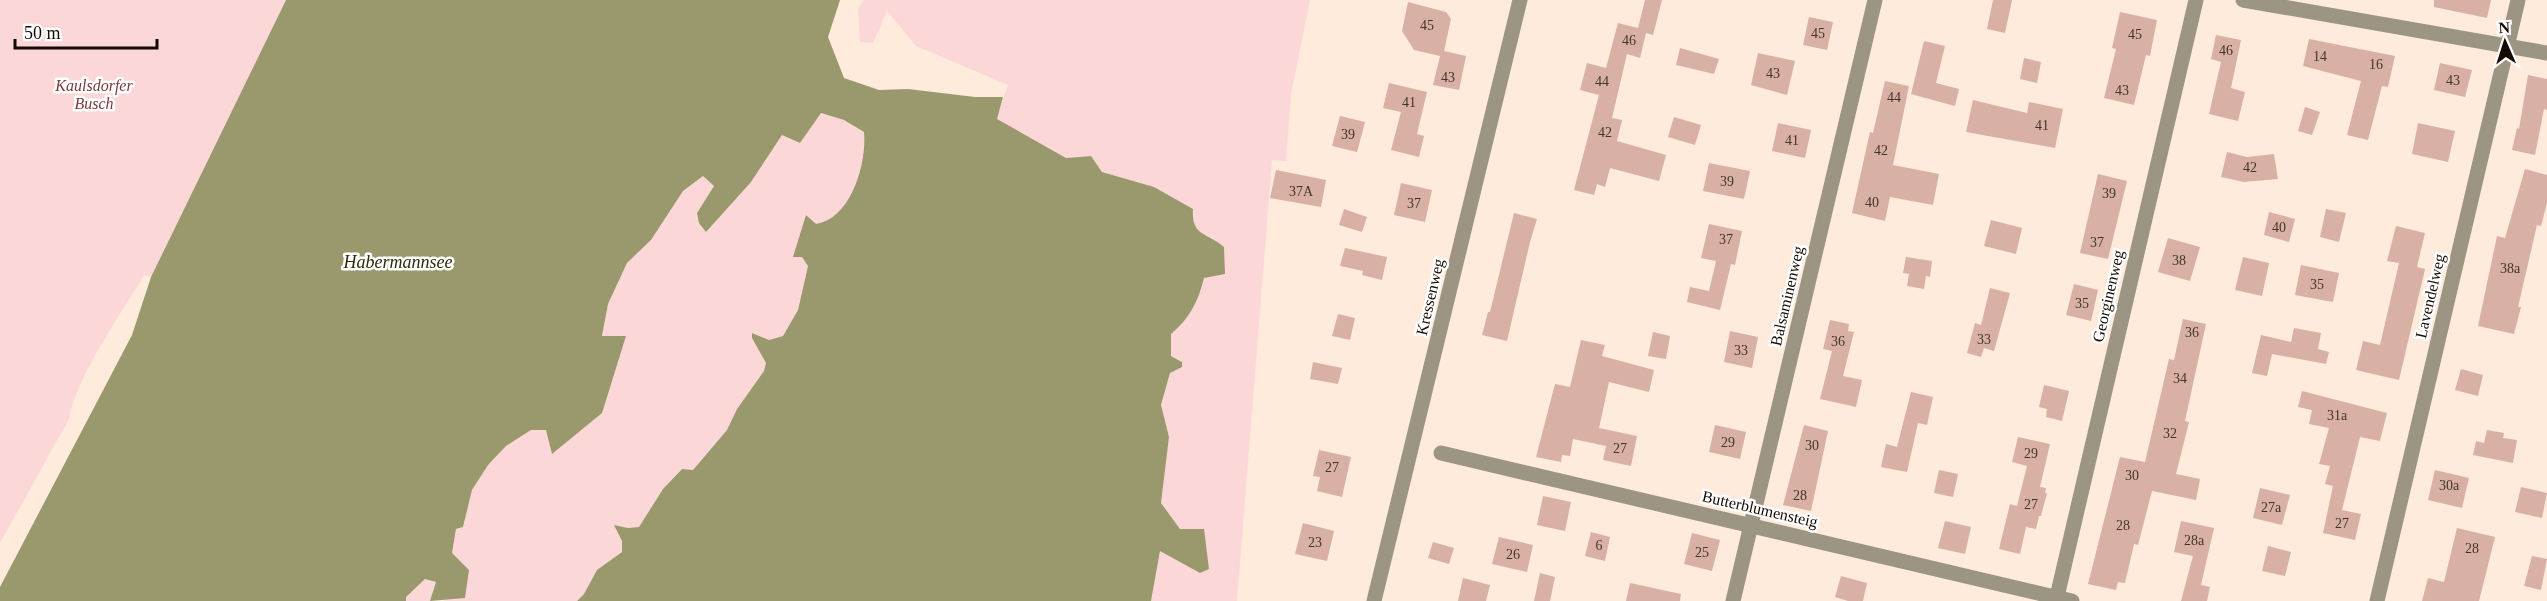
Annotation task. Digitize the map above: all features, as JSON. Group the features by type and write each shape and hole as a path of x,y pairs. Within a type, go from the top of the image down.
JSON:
{"street":[{"name":"Kressenweg","path":"1374,601 1520,0"},
{"name":"Balsaminenweg","path":"1733,601 1875,0"},
{"name":"Georginenweg","path":"2062,600 2196,0"},
{"path":"2242,0 2547,53"},
{"name":"Lavendelweg","path":"2377,601 2518,0"},
{"name":"Butterblumensteig","path":"1441,453 2062,600"}],"green space":[{"name":"Kaulsdorfer Busch","path":"0,0 286,0 151,277 144,275 100,346 81,384 69,419 0,543"},
{"path":"864,0 1310,0 1291,94 1286,161 1272,160 1237,601 1151,601 1160,550 1199,573 1180,529 1161,503 1169,437 1161,406 1170,373 1182,361 1171,356 1171,334 1190,313 1196,302 1204,279 1213,238 1198,232 1192,223 1154,187 1102,172 1091,156 1066,158 996,119 1008,85 916,46 887,11 873,43 860,42 858,9"},
{"path":"821,113 844,120 864,132 866,152 856,186 839,214 827,223 816,225 806,215 794,257 802,257 808,266 798,310 783,336 769,340 752,333 752,338 766,363 764,371 737,409 727,430 693,470 681,469 663,489 639,527 628,528 622,541 622,552 598,570 584,594 577,601 443,601 456,529 463,527 472,490 488,465 506,446 531,430 546,429 552,453 626,337 602,337 608,304 627,263 651,240 683,191 703,176 714,186 697,213 751,182 782,135 800,143"},
{"path":"425,579 436,582 430,601 406,601 406,597"}],"water":[{"name":"Habermannsee","path":"286,0 840,0 828,37 844,78 879,90 908,89 975,97 1003,97 997,119 1066,158 1091,156 1102,172 1154,187 1193,209 1194,224 1197,229 1224,247 1225,274 1204,278 1192,309 1171,334 1171,356 1182,362 1182,367 1170,373 1161,405 1169,437 1161,503 1180,529 1204,529 1209,569 1200,573 1160,551 1151,601 577,601 584,594 597,570 622,552 622,541 614,525 628,528 639,527 663,489 682,469 693,470 727,430 737,409 764,371 766,363 752,338 752,333 769,340 783,336 798,310 808,266 802,257 793,257 806,215 816,224 828,220 839,212 854,188 863,159 864,132 844,120 821,113 800,143 782,135 751,182 706,232 699,223 697,213 714,186 703,176 683,191 651,240 627,263 608,304 602,336 626,336 602,413 552,454 546,430 531,430 506,446 488,465 472,490 463,527 456,529 452,553 469,570 465,598 430,601 436,582 425,579 406,597 406,601 0,601 0,587 132,335 151,277"}],"building":[{"path":"1645,0 1662,0 1653,35 1646,33 1640,58 1627,54 1612,118 1622,120 1617,141 1666,155 1659,181 1610,168 1605,187 1597,184 1594,195 1574,190 1599,95 1580,90 1587,63 1606,68 1618,23 1638,28"},
{"path":"1993,0 2012,0 2005,33 1987,29"},
{"path":"2434,0 2491,0 2487,18 2434,7"},
{"path":"1408,2 1446,12 1451,19 1444,51 1466,56 1459,90 1433,85 1440,56 1414,50 1402,31"},
{"path":"2120,12 2157,20 2150,56 2146,55 2134,105 2104,98 2116,49 2112,48"},
{"path":"1809,17 1833,22 1827,50 1803,45"},
{"path":"2216,35 2241,40 2231,88 2245,92 2238,121 2209,114 2221,62 2211,59"},
{"path":"2309,39 2395,56 2388,87 2382,86 2368,140 2347,135 2361,81 2303,66"},
{"path":"1924,41 1945,46 1936,83 1959,89 1955,106 1911,94"},
{"path":"1680,48 1719,59 1714,74 1676,65"},
{"path":"1758,53 1795,61 1787,95 1751,85"},
{"path":"2024,58 2041,62 2037,83 2020,79"},
{"path":"2440,63 2472,70 2465,97 2434,90"},
{"path":"2528,75 2547,79 2547,110 2544,109 2535,155 2512,150 2517,128 2519,129"},
{"path":"1885,81 1909,86 1893,165 1939,174 1933,205 1890,197 1885,221 1852,213 1870,132 1873,133"},
{"path":"1389,83 1427,92 1417,134 1424,136 1419,157 1391,150 1401,112 1383,108"},
{"path":"1973,100 2027,113 2029,102 2063,109 2055,148 1966,132"},
{"path":"2305,107 2320,112 2312,135 2298,131"},
{"path":"1340,116 1365,122 1357,152 1332,146"},
{"path":"1674,117 1701,125 1695,145 1668,137"},
{"path":"1778,123 1811,130 1805,158 1772,151"},
{"path":"2418,123 2455,131 2448,162 2412,154"},
{"path":"2227,152 2247,157 2274,154 2278,179 2244,182 2221,177"},
{"path":"1709,163 1750,171 1744,199 1703,191"},
{"path":"2525,169 2547,175 2547,203 2541,226 2537,225 2514,334 2478,326 2497,236 2505,238"},
{"path":"1276,170 1326,180 1321,207 1270,198"},
{"path":"2098,174 2127,181 2108,259 2080,253"},
{"path":"1401,183 1432,190 1425,222 1394,215"},
{"path":"1344,209 1367,217 1362,232 1339,225"},
{"path":"2326,209 2346,213 2339,242 2320,237"},
{"path":"2269,212 2295,219 2289,242 2264,235"},
{"path":"1514,213 1537,219 1507,341 1482,335 1488,312 1490,312"},
{"path":"1991,220 2022,228 2016,254 1984,246"},
{"path":"1709,224 1742,231 1735,265 1731,264 1720,310 1687,302 1690,287 1709,291 1716,261 1701,258"},
{"path":"2396,226 2425,233 2417,267 2425,269 2399,380 2356,370 2363,341 2380,345 2399,263 2387,261"},
{"path":"2168,238 2200,247 2190,281 2158,272"},
{"path":"1345,248 1387,257 1382,280 1362,275 1363,271 1340,266"},
{"path":"1906,257 1932,261 1930,277 1926,276 1924,289 1907,286 1909,274 1903,273"},
{"path":"2243,257 2269,263 2262,296 2235,290"},
{"path":"2301,265 2339,273 2333,302 2295,295"},
{"path":"2074,284 2098,290 2091,321 2066,315"},
{"path":"1990,288 2010,293 1994,351 1984,348 1981,357 1967,353 1975,323 1981,325"},
{"path":"1338,314 1355,318 1350,340 1332,336"},
{"path":"2183,319 2206,324 2185,421 2189,422 2176,474 2200,479 2196,500 2152,491 2138,545 2134,544 2125,583 2118,582 2116,590 2088,584 2120,457 2145,462 2169,359 2174,360"},
{"path":"1830,320 1849,324 1848,331 1854,332 1843,376 1862,380 1856,407 1820,399 1832,351 1823,349"},
{"path":"2294,328 2321,333 2318,349 2329,352 2326,364 2272,354 2267,376 2252,373 2261,335 2291,342"},
{"path":"1730,331 1758,337 1752,368 1724,362"},
{"path":"1653,332 1670,336 1666,359 1648,356"},
{"path":"1581,340 1605,345 1602,356 1654,370 1649,392 1609,382 1599,428 1637,436 1631,466 1603,460 1606,446 1573,439 1570,456 1562,455 1561,462 1536,457 1555,384 1570,387"},
{"path":"1313,362 1342,368 1338,384 1310,379"},
{"path":"2461,369 2483,375 2478,396 2455,390"},
{"path":"2044,385 2069,391 2062,421 2046,417 2047,409 2039,407"},
{"path":"2302,391 2387,413 2380,441 2360,437 2342,510 2361,514 2355,540 2323,533 2333,486 2325,484 2330,466 2319,464 2329,428 2309,424 2312,410 2298,407"},
{"path":"1911,392 1933,397 1927,425 1918,423 1907,472 1881,467 1886,444 1897,447"},
{"path":"1715,425 1746,432 1740,459 1709,452"},
{"path":"1804,425 1828,431 1811,511 1783,505"},
{"path":"2487,430 2504,433 2503,438 2517,440 2513,463 2473,455 2476,441 2484,443"},
{"path":"2018,437 2050,444 2040,487 2046,488 2045,493 2047,493 2041,516 2039,516 2036,529 2026,527 2020,554 1999,549 2010,504 2017,506 2027,466 2012,462"},
{"path":"1319,450 1351,457 1342,497 1317,491 1320,477 1313,476"},
{"path":"1939,470 1958,474 1953,497 1934,493"},
{"path":"2435,470 2469,478 2462,508 2428,500"},
{"path":"2521,487 2547,493 2542,518 2515,512"},
{"path":"2260,488 2290,495 2282,525 2253,518"},
{"path":"1543,496 1571,502 1565,531 1537,525"},
{"path":"1945,521 1971,527 1965,554 1938,548"},
{"path":"2181,521 2214,528 2201,585 2210,587 2207,601 2181,601 2193,556 2174,552"},
{"path":"1303,523 1334,531 1327,561 1295,554"},
{"path":"2457,528 2495,537 2479,601 2422,601 2428,578 2444,582"},
{"path":"1591,532 1610,537 1605,561 1585,556"},
{"path":"1692,533 1720,540 1712,571 1684,564"},
{"path":"1499,537 1533,545 1527,572 1492,564"},
{"path":"1433,542 1454,548 1449,564 1428,558"},
{"path":"2268,546 2291,552 2285,576 2262,571"},
{"path":"2532,556 2547,559 2541,590 2524,586"},
{"path":"1540,573 1555,577 1550,601 1534,601"},
{"path":"1841,576 1867,583 1863,601 1848,601 1835,597"},
{"path":"1463,578 1490,585 1486,601 1458,601"},
{"path":"1630,583 1681,594 1680,601 1626,601"}]}
